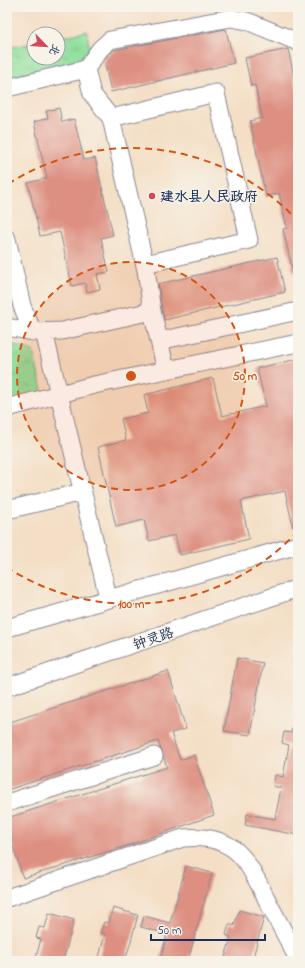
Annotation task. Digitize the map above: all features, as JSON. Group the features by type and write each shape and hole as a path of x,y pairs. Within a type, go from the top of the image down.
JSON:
{"street":[{"path":"7,88 86,69 100,49 110,40 222,18 247,21 298,42"},
{"path":"86,69 92,94 111,118 145,264 152,311 166,370"},
{"path":"111,118 216,93 249,240 145,264"},
{"path":"7,239 22,306 38,332 59,396 108,597"},
{"path":"7,326 38,332 62,331 152,311"},
{"path":"159,341 298,311"},
{"path":"7,408 59,396 94,385 298,343"},
{"path":"7,510 83,492"},
{"path":"7,628 108,597 298,545"},
{"name":"钟灵路","path":"7,687 298,588"},
{"path":"7,803 154,756"},
{"path":"7,898 183,838 206,837 226,843 248,863 298,959"}],"green space":[{"path":"87,31 90,53 87,59 66,64 66,36"},
{"path":"26,44 26,66 59,66 7,79 7,48"},
{"path":"7,343 33,351 43,394 7,402"}],"building":[{"path":"226,29 234,63 111,92 104,60 114,50"},
{"path":"288,49 298,94 298,271 293,272 283,229 287,228 279,193 266,197 250,121 262,118 255,85 251,86 245,58"},
{"path":"59,108 62,122 74,119 84,160 95,158 113,235 101,238 109,272 97,274 100,289 87,292 85,283 72,286 60,232 40,236 28,183 47,178 34,122 48,118 46,111"},
{"path":"277,257 285,292 164,320 158,284"},
{"path":"298,359 298,527 293,527 285,491 241,501 249,539 180,555 175,535 149,541 144,520 116,527 98,447 126,440 121,419 148,413 144,395 213,378 222,416 266,406 257,368"},
{"path":"237,658 263,663 250,735 224,731"},
{"path":"168,671 186,729 171,733 180,760 194,755 214,815 126,846 23,878 7,827 7,818 167,767 158,741 7,790 7,723"},
{"path":"292,729 298,730 298,835 245,825 247,814 275,819 281,788 273,786 275,775 283,777 289,745 282,743 284,732 291,733"},
{"path":"186,866 212,873 188,961 160,961 167,934 141,927 144,916 170,923"},
{"path":"113,908 138,915 131,941 125,961 98,961 105,934 100,933 104,922 109,923"},
{"path":"239,910 264,917 252,961 224,961 231,937 226,935 229,924 234,926"},
{"path":"49,913 74,920 63,961 35,961 41,939 36,938 39,927 45,928"}],"place":[{"name":"建水县人民政府","path":"152,196"}]}
